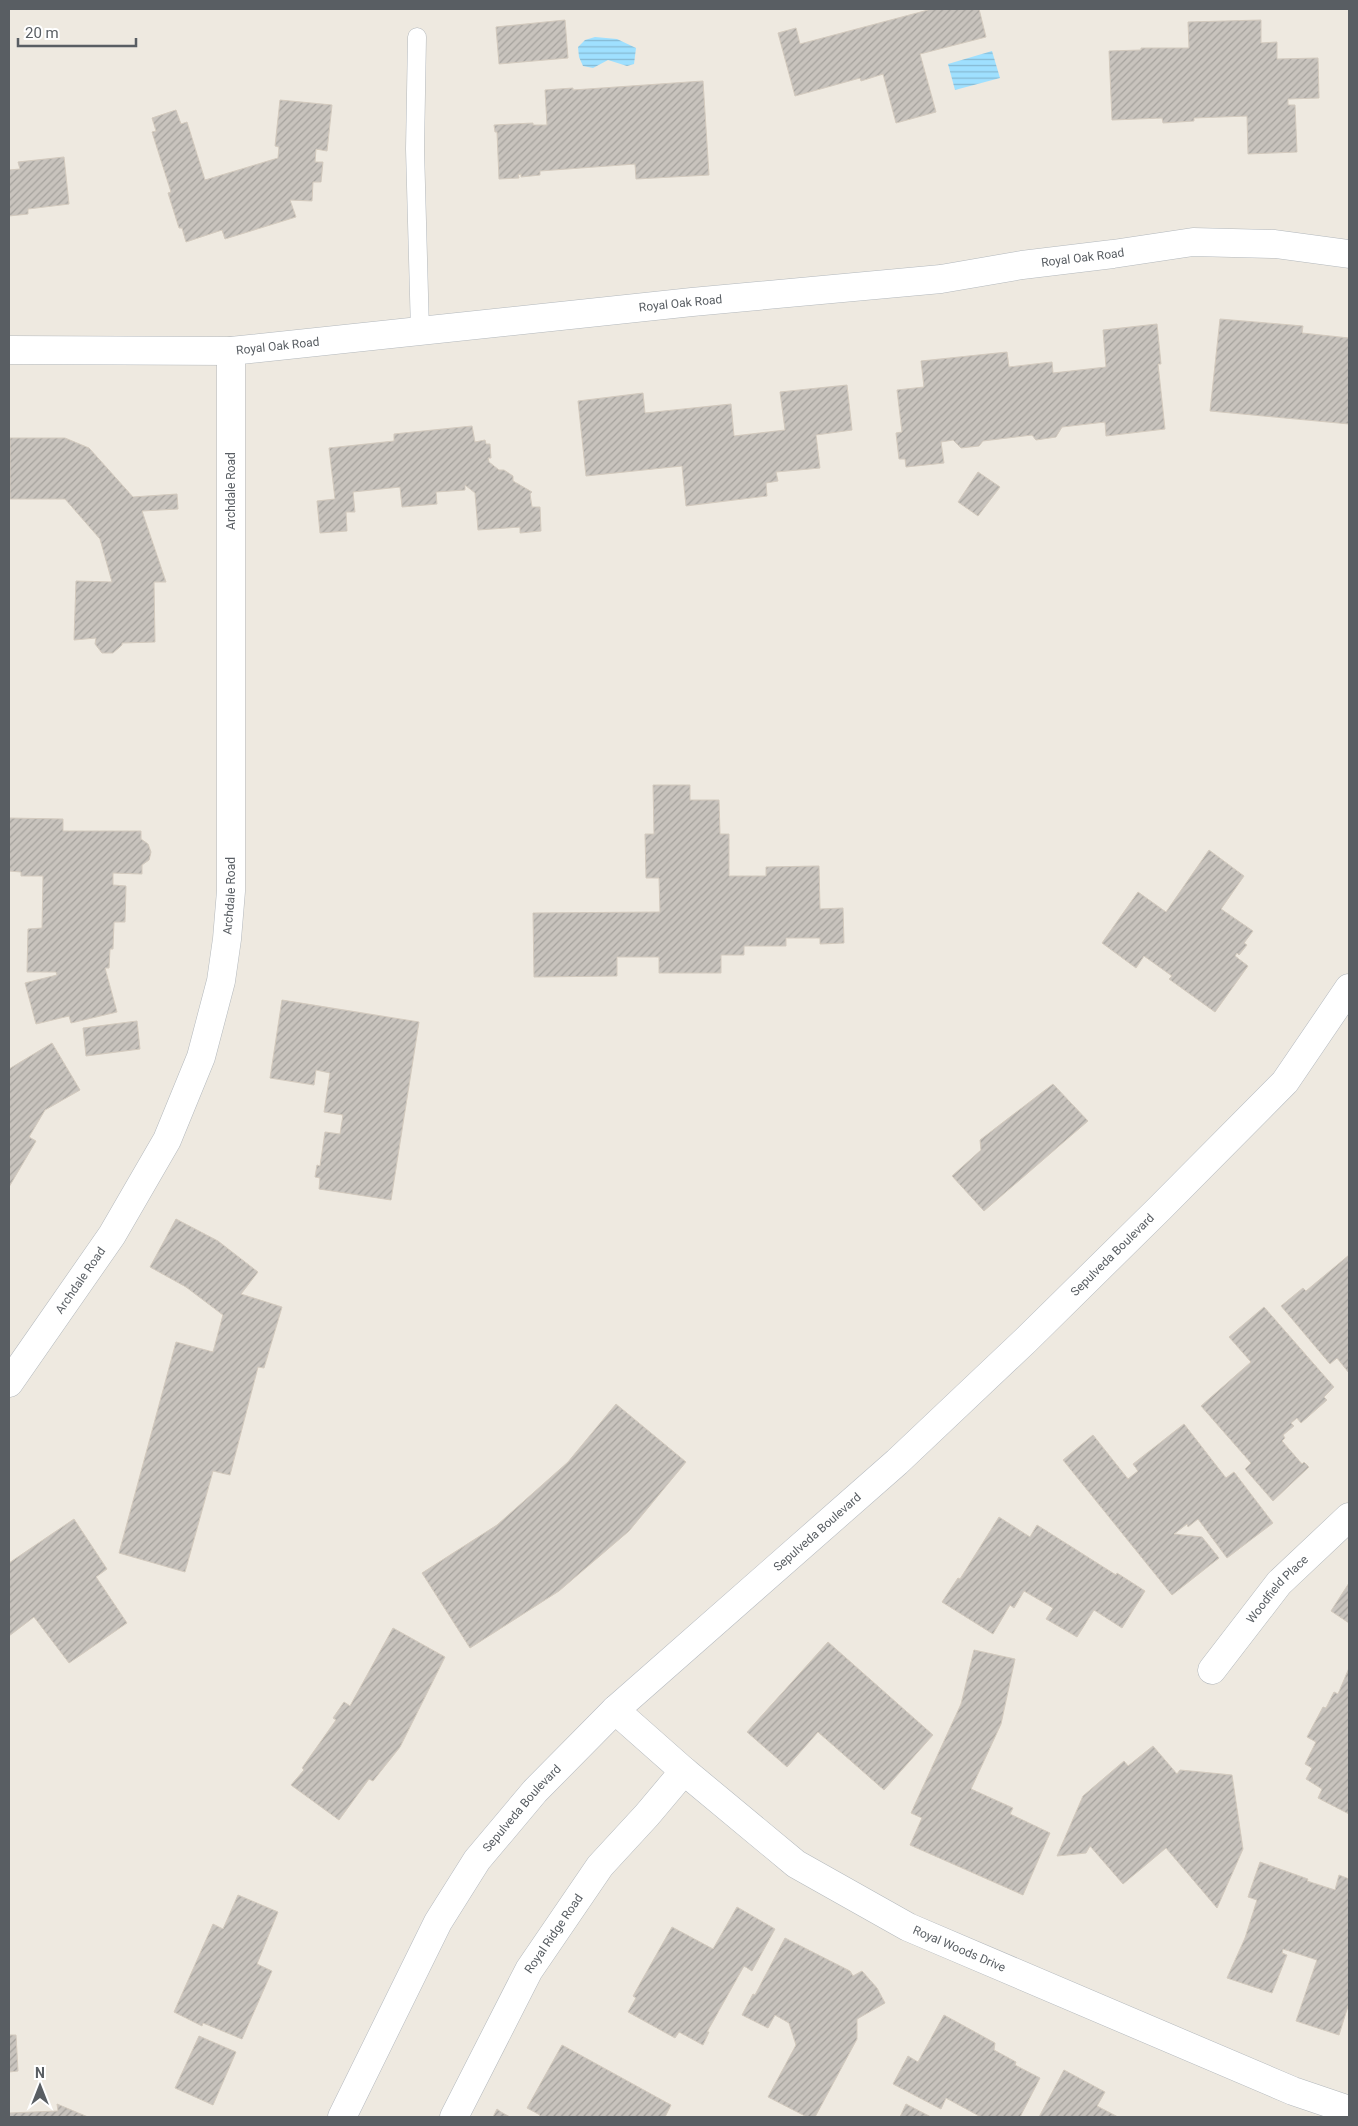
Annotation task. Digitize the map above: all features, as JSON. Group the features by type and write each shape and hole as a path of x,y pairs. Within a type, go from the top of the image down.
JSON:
{"street":[{"name":"Royal Oak Road","path":"9,350 231,351 692,302 941,279 1022,265 1193,242 1275,244 1349,254"},
{"name":"Archdale Road","path":"9,1383 112,1235 167,1140 201,1057 221,981 231,891 231,351"},
{"name":"Sepulveda Boulevard","path":"342,2117 438,1922 477,1860 535,1791 615,1710 897,1462 1026,1340 1160,1208 1285,1082 1349,988"},
{"name":"Woodfield Place","path":"1212,1670 1279,1583 1349,1517"},
{"name":"Royal Woods Drive","path":"615,1710 684,1771 796,1864 908,1927 1293,2091 1349,2110"},
{"name":"Royal Ridge Road","path":"454,2117 529,1970 600,1866 684,1771"}],"lane":[{"path":"417,36 415,149 420,331"}],"water":[{"path":"595,37 617,39 636,48 634,64 627,66 608,60 593,68 583,66 579,57 578,47 585,40"},
{"path":"992,51 1000,78 955,90 948,64"}],"building":[{"path":"932,9 979,9 986,37 920,54 936,112 896,123 883,74 861,81 860,78 795,96 778,33 796,28 800,44"},
{"path":"565,20 568,58 499,64 496,27"},
{"path":"1261,20 1261,43 1277,42 1277,59 1318,58 1319,98 1288,99 1288,105 1295,105 1297,152 1248,154 1247,116 1194,118 1194,121 1163,123 1162,118 1112,120 1109,51 1141,50 1141,48 1189,48 1188,22"},
{"path":"703,81 709,175 636,179 635,164 540,171 540,175 521,177 521,174 518,175 519,178 499,179 497,132 495,132 494,125 533,123 533,125 547,125 545,90 573,88 573,90"},
{"path":"280,100 332,105 327,151 316,149 315,162 323,162 321,182 313,182 312,201 290,200 296,217 225,239 222,230 186,242 182,228 179,228 168,193 171,192 152,132 156,131 152,118 176,110 181,124 187,122 205,180 278,158 279,147 275,146"},
{"path":"64,157 69,204 28,209 28,214 9,216 9,170 20,169 18,162"},
{"path":"1220,319 1303,326 1302,333 1349,338 1349,424 1210,411"},
{"path":"1157,324 1161,364 1158,364 1165,429 1106,436 1105,422 1062,427 1056,437 1036,440 1032,435 983,441 979,446 961,448 953,440 941,442 944,463 906,467 905,459 899,459 896,433 902,432 897,390 924,387 921,361 1007,352 1009,367 1052,362 1053,373 1106,367 1103,330"},
{"path":"847,385 852,430 816,435 820,468 776,472 778,481 766,483 767,496 686,506 682,466 586,476 578,401 643,393 645,413 731,404 734,436 785,430 780,392"},
{"path":"472,426 475,442 485,440 486,444 490,444 491,458 488,458 489,462 499,470 504,470 513,476 513,481 532,492 530,494 532,507 540,507 541,531 520,533 520,527 478,530 475,493 465,485 465,490 436,492 437,504 402,507 400,487 353,492 355,512 346,512 347,531 320,533 317,501 335,499 329,448 394,441 394,434"},
{"path":"10,438 65,438 89,448 133,497 177,494 178,509 142,511 166,582 154,582 155,642 122,643 113,653 102,653 95,644 96,638 74,640 76,581 112,582 100,539 65,499 10,499"},
{"path":"978,472 1000,487 978,516 958,502"},
{"path":"653,785 690,785 690,800 719,800 720,834 729,834 729,876 766,876 766,867 819,866 820,909 843,908 844,943 820,944 820,938 786,938 786,946 744,946 744,955 721,955 721,973 659,973 659,957 617,957 617,976 534,977 533,913 660,912 659,878 646,878 645,834 654,834"},
{"path":"9,818 63,819 63,831 141,831 141,839 148,844 151,852 149,860 142,865 142,874 113,873 113,885 126,886 125,922 114,922 113,949 110,949 109,968 105,968 117,1012 71,1023 69,1016 36,1024 25,983 57,975 56,972 27,972 28,929 42,928 43,876 21,876 21,872 9,871"},
{"path":"1209,850 1244,876 1221,909 1253,931 1244,943 1247,945 1239,955 1237,953 1235,956 1248,966 1215,1012 1169,979 1172,976 1144,956 1136,968 1102,943 1138,892 1166,912"},
{"path":"282,1000 419,1022 391,1200 319,1189 320,1178 315,1177 317,1165 320,1166 325,1132 340,1134 343,1115 324,1112 330,1073 316,1070 314,1085 270,1078"},
{"path":"137,1021 140,1049 86,1056 83,1028"},
{"path":"52,1043 80,1090 45,1110 29,1137 36,1141 9,1187 9,1069"},
{"path":"1053,1084 1088,1121 984,1211 952,1176 981,1150 980,1140"},
{"path":"176,1219 218,1241 258,1272 241,1294 282,1307 264,1368 258,1367 230,1475 213,1471 185,1572 119,1553 176,1342 213,1352 223,1315 186,1287 150,1267"},
{"path":"1349,1255 1349,1373 1337,1358 1330,1364 1281,1306 1303,1288 1306,1291"},
{"path":"1264,1307 1334,1387 1324,1397 1327,1400 1301,1423 1297,1418 1291,1423 1294,1426 1283,1435 1285,1438 1282,1441 1302,1464 1304,1462 1309,1467 1273,1501 1245,1469 1251,1463 1201,1406 1251,1362 1229,1337"},
{"path":"616,1404 686,1462 629,1531 559,1591 470,1648 422,1573 497,1525 568,1462"},
{"path":"1184,1424 1226,1478 1234,1472 1273,1523 1227,1558 1198,1519 1188,1527 1187,1524 1174,1534 1202,1537 1219,1558 1172,1595 1063,1460 1093,1435 1128,1479 1138,1471 1133,1464"},
{"path":"999,1517 1030,1537 1037,1525 1145,1591 1122,1628 1094,1610 1077,1637 1046,1619 1053,1608 1024,1591 1014,1608 1010,1605 993,1634 942,1602 958,1578 960,1579"},
{"path":"74,1519 107,1569 96,1577 127,1623 69,1663 34,1617 9,1636 9,1563"},
{"path":"1349,1583 1349,1623 1331,1611"},
{"path":"393,1628 445,1657 400,1747 373,1781 369,1779 339,1820 291,1785 304,1770 302,1768 336,1720 333,1718 344,1702 350,1706"},
{"path":"828,1642 933,1735 884,1790 818,1732 787,1767 747,1732"},
{"path":"974,1650 1015,1659 1001,1724 971,1789 1013,1808 1010,1814 1050,1833 1023,1895 910,1845 922,1818 911,1813 961,1704"},
{"path":"1349,1668 1349,1814 1318,1798 1322,1789 1306,1779 1312,1768 1305,1764 1316,1742 1307,1737 1323,1707 1326,1708 1334,1692 1338,1694"},
{"path":"1153,1746 1177,1774 1180,1770 1232,1775 1243,1849 1217,1908 1166,1848 1123,1884 1090,1846 1086,1853 1057,1856 1083,1796 1124,1761 1128,1766"},
{"path":"1260,1862 1335,1890 1339,1875 1349,1879 1349,2003 1339,2035 1296,2021 1317,1960 1283,1949 1282,1953 1287,1955 1272,1993 1227,1978 1245,1938 1257,1900 1248,1897"},
{"path":"238,1895 278,1912 257,1964 272,1971 242,2039 203,2023 202,2026 174,2012 213,1924 223,1929"},
{"path":"737,1907 775,1929 752,1971 744,1966 707,2032 709,2032 703,2045 679,2032 675,2038 628,2012 636,1998 633,1996 672,1927 713,1949"},
{"path":"785,1938 850,1971 853,1976 862,1971 877,1988 885,2003 857,2019 857,2039 815,2117 807,2117 768,2097 796,2045 789,2023 775,2015 768,2028 742,2015 753,1994 755,1995"},
{"path":"944,2015 995,2043 994,2050 1016,2062 1015,2065 1040,2078 1020,2117 981,2117 946,2098 941,2109 893,2084 908,2056 918,2062"},
{"path":"9,2035 16,2035 18,2071 9,2072"},
{"path":"199,2036 236,2052 213,2105 175,2088"},
{"path":"562,2045 671,2105 665,2117 539,2117 540,2115 527,2108"},
{"path":"1064,2070 1105,2092 1097,2106 1118,2117 1039,2117"},
{"path":"57,2104 88,2117 9,2117 9,2113 58,2111"},
{"path":"906,2104 931,2117 900,2117"},
{"path":"497,2109 501,2112 510,2117 493,2117"}]}
